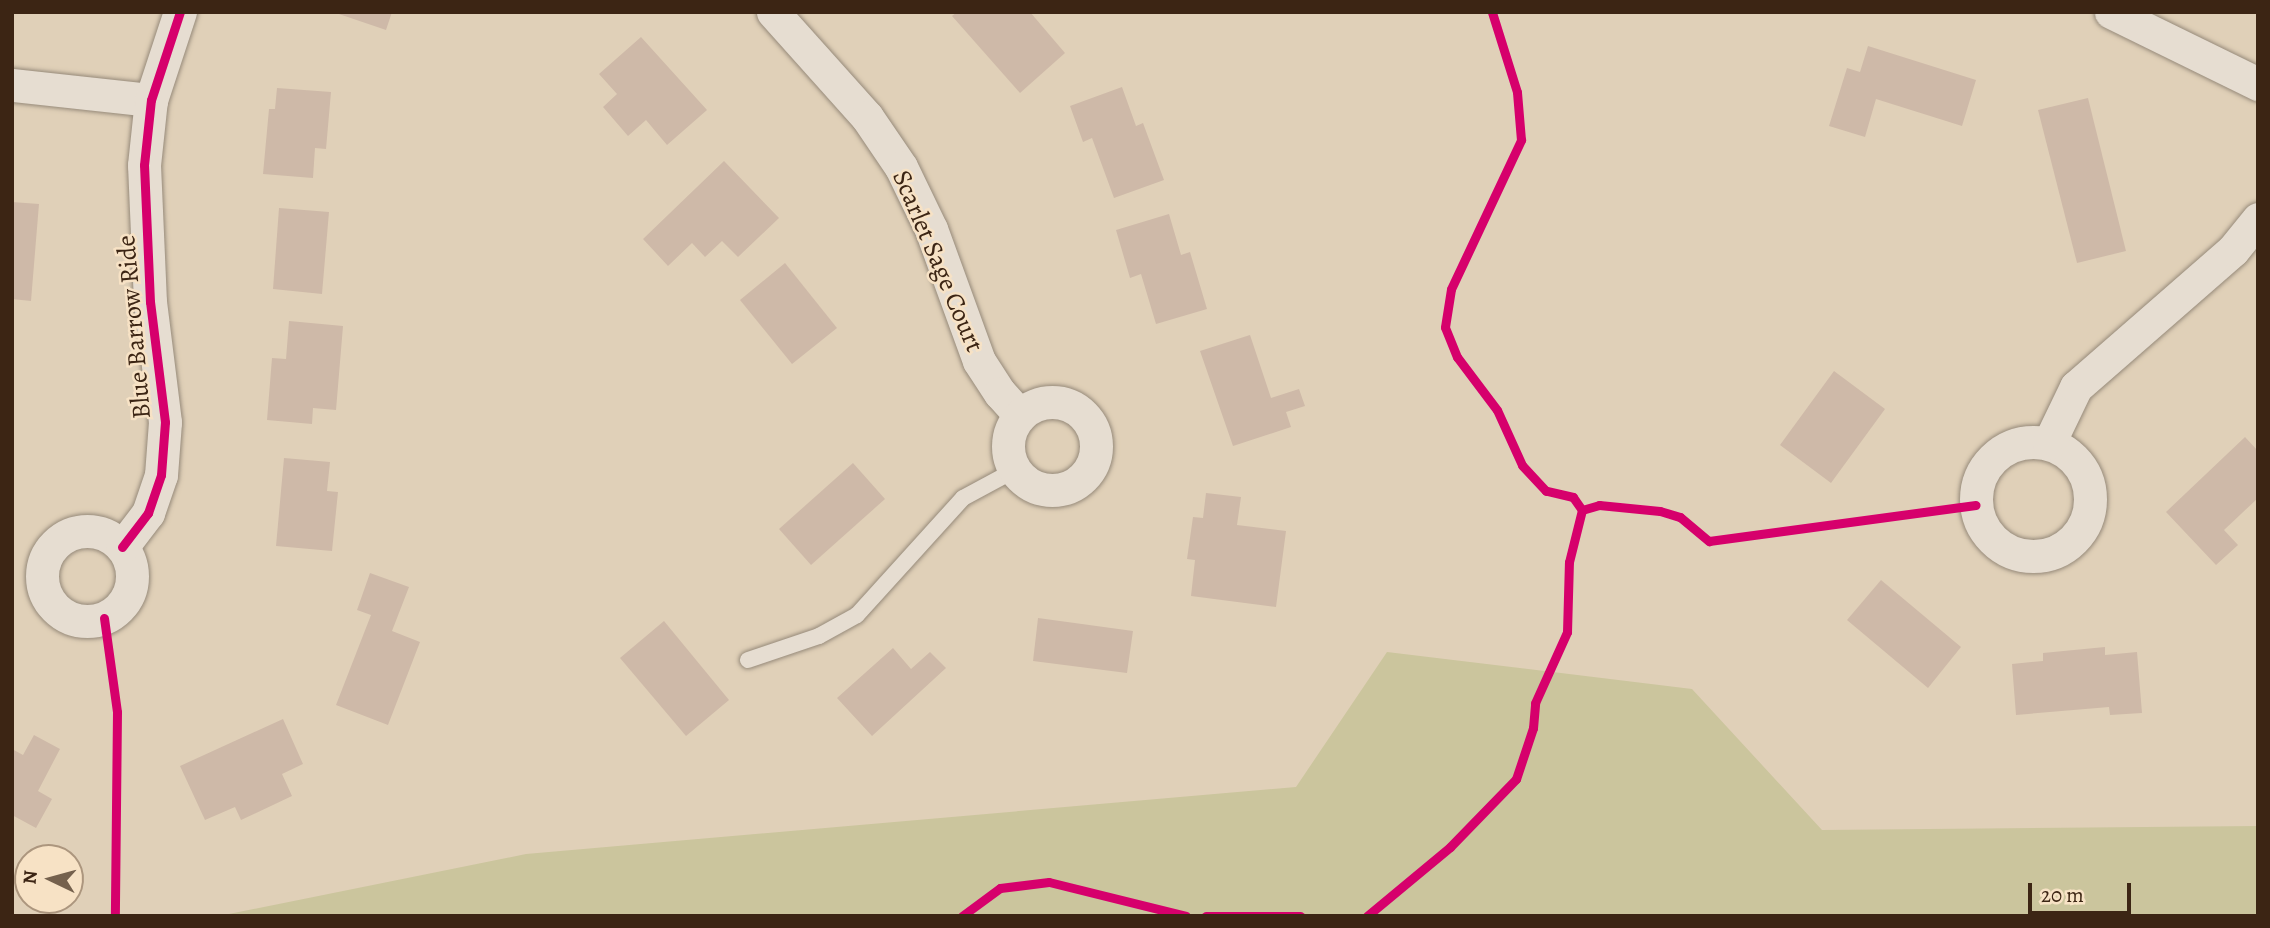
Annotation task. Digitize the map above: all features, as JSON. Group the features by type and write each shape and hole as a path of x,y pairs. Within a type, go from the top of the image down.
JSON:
{"street":[{"name":"Blue Barrow Ride","path":"122,547 148,513 161,475 165,422 146,235 144,165 150,100 180,12"},
{"name":"Scarlet Sage Court","path":"773,12 867,117 901,167 931,229 979,361 1000,393 1020,415"},
{"path":"2111,12 2258,84"},
{"path":"12,85 150,100"},
{"path":"2049,443 2076,387 2233,250 2258,219"},
{"path":"1062,402 1080,410 1094,427 1097,448 1088,473 1069,488 1050,491 1028,484 1015,470 1008,450 1010,431 1020,415 1038,403 1062,402"}],"lane":[{"path":"748,660 819,636 857,615 963,498 1015,470"}],"shaded area":[{"path":"1387,652 1692,689 1822,830 2258,826 2258,916 219,916 526,854 1296,787"}],"building":[{"path":"333,12 392,12 386,30"},
{"path":"957,12 1030,12 1065,53 1020,93 952,16"},
{"path":"641,37 707,110 667,145 646,120 628,136 603,107 617,94 599,74"},
{"path":"1868,46 1976,80 1962,126 1876,99 1865,137 1829,126 1847,68 1860,72"},
{"path":"1122,87 1136,126 1143,123 1164,180 1114,198 1092,138 1083,142 1070,106"},
{"path":"277,88 331,92 326,149 315,148 313,178 263,174 269,109 275,109"},
{"path":"2088,98 2126,251 2077,263 2038,110"},
{"path":"724,161 779,218 738,257 722,241 705,257 692,243 668,266 643,239"},
{"path":"12,202 39,204 31,301 12,299"},
{"path":"279,208 329,212 322,294 273,289"},
{"path":"1169,214 1181,255 1190,252 1207,309 1156,324 1141,274 1130,278 1116,230"},
{"path":"785,263 837,328 792,364 740,300"},
{"path":"289,321 343,326 336,410 313,408 312,424 267,420 272,358 286,359"},
{"path":"1250,335 1271,398 1299,389 1305,406 1286,412 1291,427 1233,446 1200,351"},
{"path":"1834,371 1885,409 1831,483 1780,445"},
{"path":"2245,437 2258,451 2258,498 2224,530 2238,545 2216,565 2166,512"},
{"path":"284,458 330,462 327,491 338,492 332,551 276,546"},
{"path":"853,463 885,499 811,565 779,529"},
{"path":"1206,493 1241,497 1237,525 1286,531 1276,607 1191,596 1195,560 1187,559 1193,517 1203,518"},
{"path":"370,573 409,587 392,631 420,642 388,725 336,705 371,615 357,610"},
{"path":"1881,580 1961,647 1928,688 1847,620"},
{"path":"1038,618 1133,631 1127,673 1033,661"},
{"path":"664,621 729,700 686,736 620,658"},
{"path":"2105,647 2105,655 2137,652 2142,713 2110,715 2109,707 2016,715 2012,664 2043,661 2043,653"},
{"path":"893,648 911,669 930,652 946,668 872,736 837,698"},
{"path":"283,719 303,764 282,774 292,796 241,820 235,807 205,820 180,766"},
{"path":"34,735 60,749 38,791 52,799 36,828 12,815 12,749 23,755"}],"cycle path":[{"path":"122,547 148,513 161,475 165,422 150,302 144,165 151,100 180,12"},
{"path":"1367,916 1450,847 1516,779 1533,728 1535,703 1567,632 1569,562 1582,510 1573,497 1546,491 1522,465 1497,410 1457,357 1445,327 1451,289 1521,140 1517,92 1492,12"},
{"path":"1582,510 1599,505 1660,511 1680,517 1709,541 1976,505"},
{"path":"104,618 117,712 115,916"},
{"path":"962,916 1000,888 1049,882 1186,916"},
{"path":"1206,916 1300,916"}]}
